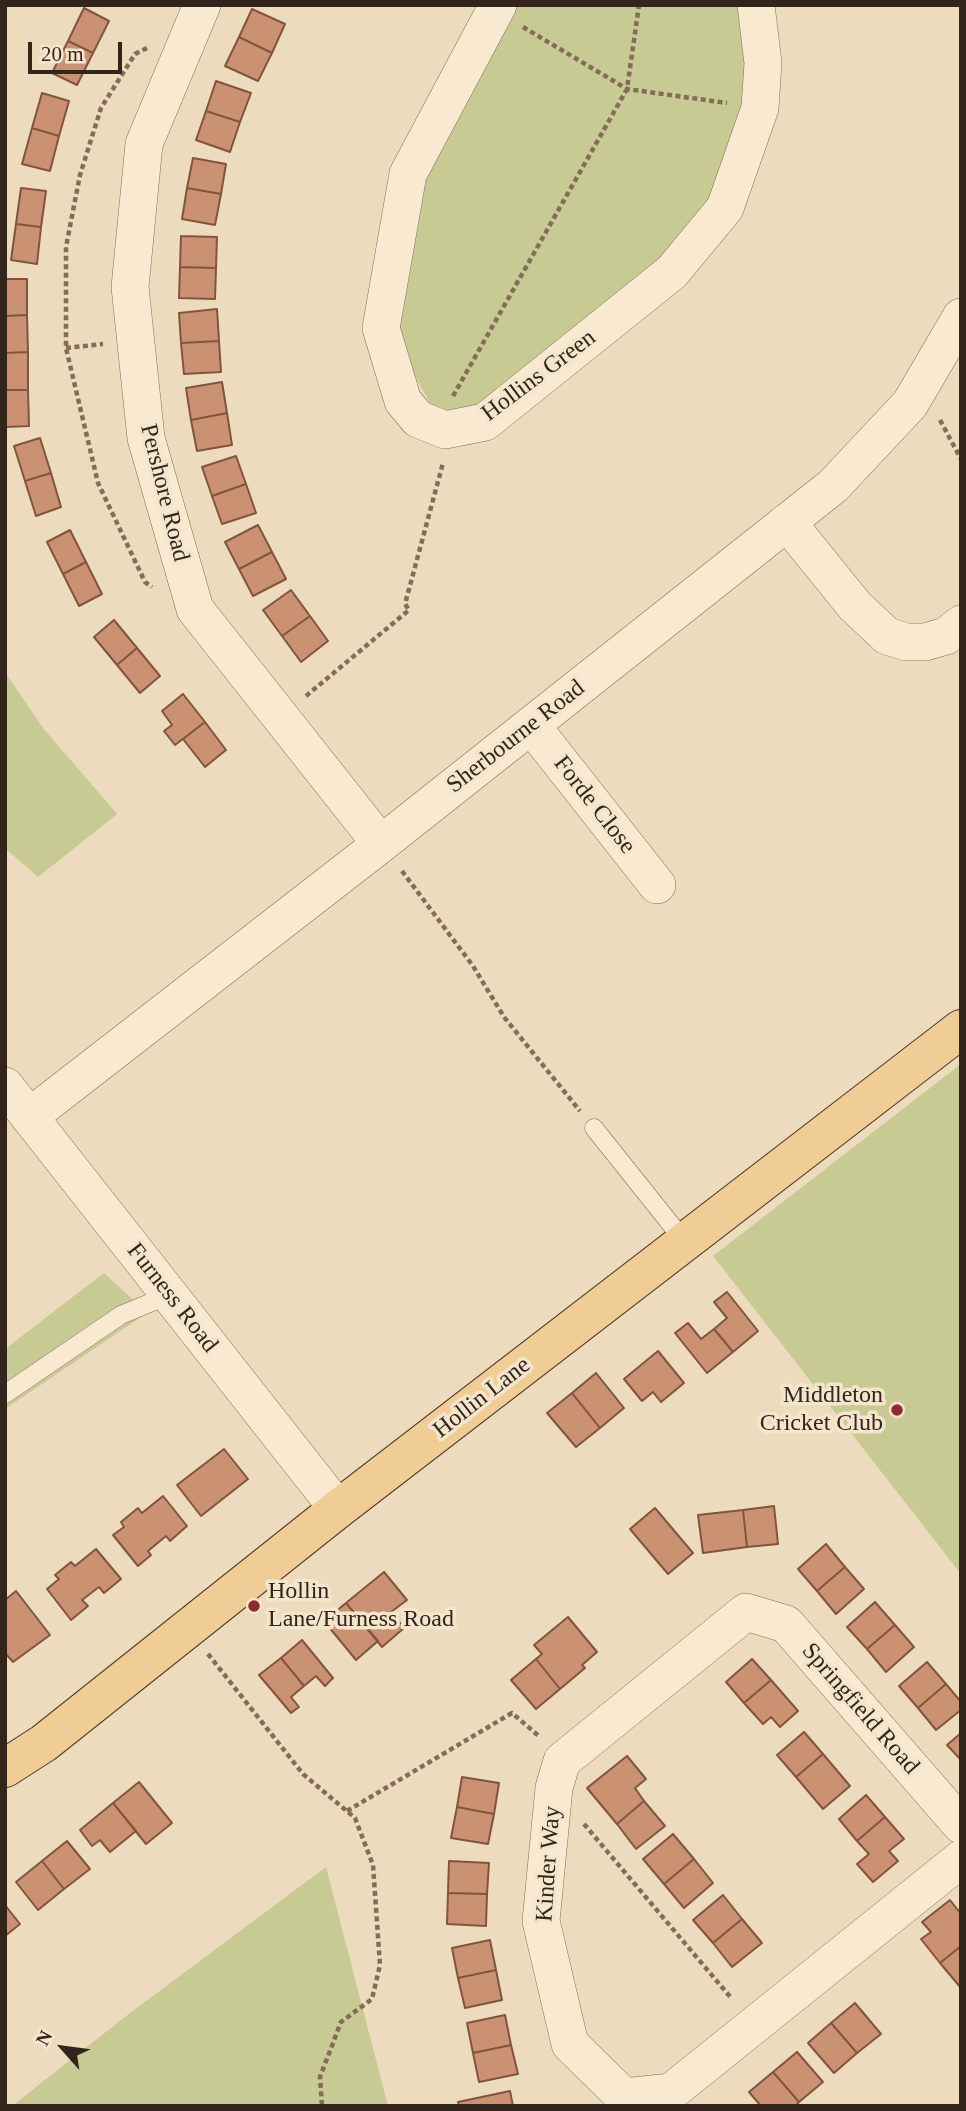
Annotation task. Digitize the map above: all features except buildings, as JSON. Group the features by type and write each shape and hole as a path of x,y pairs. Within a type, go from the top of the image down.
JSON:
{"main road":[{"name":"Hollin Lane","path":"5,1768 44,1743 338,1509 961,1029"}],"street":[{"name":"Pershore Road","path":"202,5 144,144 130,287 146,438 195,609 381,844"},
{"name":"Hollins Green","path":"497,8 408,174 381,328 403,401 418,419 445,430 485,422 672,272 725,208 760,108 763,63 756,5"},
{"name":"Sherbourne Road","path":"29,1117 381,844 833,486 910,404 961,317"},
{"path":"788,522 855,606 887,636 906,642 925,642 946,636 961,624"},
{"name":"Forde Close","path":"531,725 657,885"},
{"name":"Furness Road","path":"5,1086 338,1509"},
{"name":"Springfield Road","path":"558,1775 746,1612 786,1625 961,1825"},
{"name":"Kinder Way","path":"558,1775 541,1921 570,2044 624,2097 671,2092 961,1859"}],"lane":[{"path":"594,1128 684,1241"},
{"path":"5,1394 121,1315 169,1295"}],"path":[{"path":"497,8 627,89 760,108"},
{"path":"381,844 473,966 504,1017 594,1128"},
{"path":"188,1629 303,1774 355,1818 373,1865 380,1965 372,1998 341,2022 320,2077 323,2106"},
{"path":"346,1811 512,1713 533,1730 558,1775 754,2026"}],"green space":[{"path":"509,5 748,5 760,108 725,208 467,417 434,411 393,334 417,171"},
{"path":"5,672 43,728 117,814 38,877 5,848"},
{"name":"Middleton Cricket Club","path":"961,1064 961,1574 713,1256"},
{"path":"104,1273 147,1313 5,1409 5,1349"},
{"path":"326,1867 388,2106 12,2106 130,2013"}],"place":[{"name":"Middleton Cricket Club","path":"897,1410"},
{"name":"Hollin Lane/Furness Road","path":"254,1606"}]}
